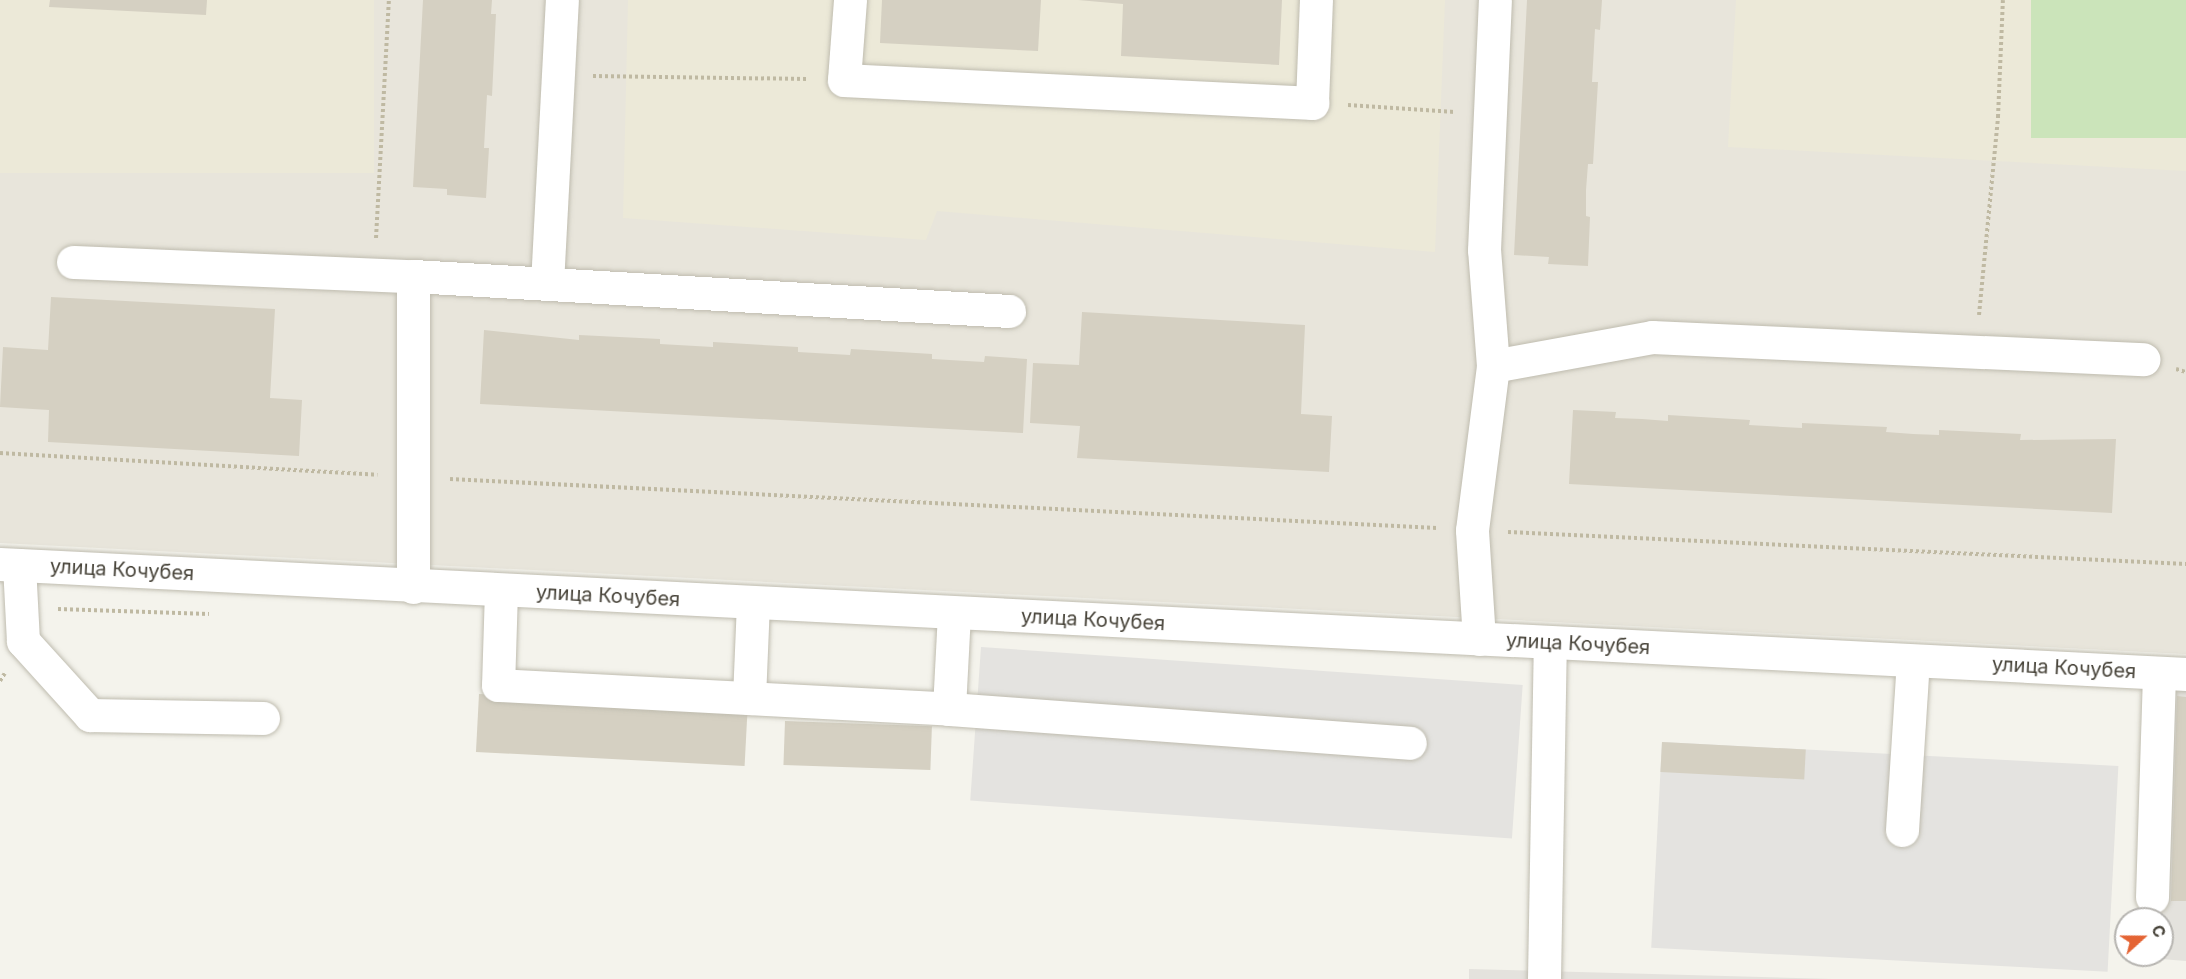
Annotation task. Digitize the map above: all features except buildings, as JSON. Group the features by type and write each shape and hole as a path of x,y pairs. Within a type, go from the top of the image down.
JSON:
{"street":[{"path":"548,284 562,0"},
{"path":"850,0 844,80 1312,103 1316,0"},
{"path":"1479,639 1472,530 1493,366 1484,250 1495,0"},
{"path":"73,262 413,276 1009,311"},
{"path":"413,276 413,587"},
{"path":"1493,366 1652,337 2144,359"},
{"path":"9,564 23,641 90,715 263,718"},
{"name":"улица Кочубея","path":"9,564 413,587 2172,674"},
{"path":"501,591 498,684 949,709 1410,743"},
{"path":"749,698 753,603"},
{"path":"949,709 954,614"},
{"path":"1544,979 1550,643"},
{"path":"1902,830 1913,661"},
{"path":"2152,897 2172,674"}],"path":[{"path":"374,274 389,0"},
{"path":"1976,351 1998,117 2003,0"},
{"path":"558,76 844,80"},
{"path":"1312,103 1490,116"},
{"path":"0,453 413,477 2186,564"}],"shaded area":[{"path":"0,0 2186,0 2186,654 0,543"},
{"path":"0,0 374,0 374,173 0,173"},
{"path":"628,0 1445,0 1435,252 937,211 926,240 623,218"},
{"path":"1736,0 2186,0 2186,171 1728,147"},
{"path":"981,647 1523,685 1512,839 970,801"},
{"path":"2148,684 2186,686 2186,961 2174,960 2174,907 2138,907"},
{"path":"1662,742 2118,766 2108,972 1651,948"},
{"path":"1469,969 1832,979 1469,979"}],"green space":[{"path":"2031,0 2186,0 2186,138 2031,138"}]}
